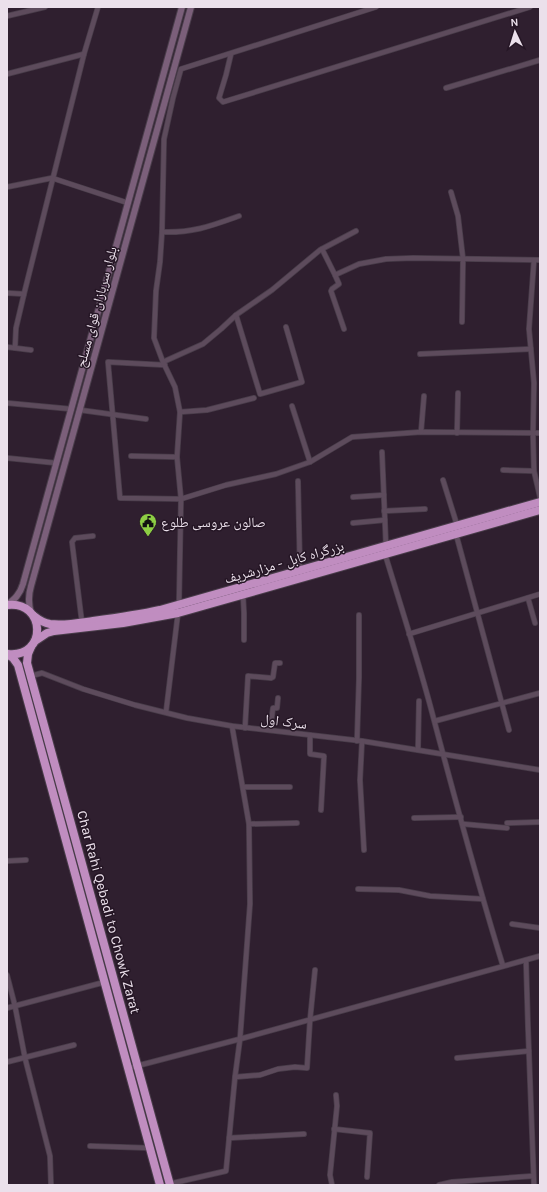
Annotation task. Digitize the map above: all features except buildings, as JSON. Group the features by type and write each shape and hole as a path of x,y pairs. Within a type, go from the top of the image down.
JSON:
{"highway":[{"name":"بزرگراه کابل - مزارشریف","path":"7,605 19,606 41,622 49,624 82,623 179,609 242,595 385,554 540,502"},
{"name":"بزرگراه کابل - مزارشریف","path":"7,654 20,654 47,633 54,631 123,624 179,609 386,546 540,510"},
{"name":"Char Rahi Qebadi to Chowk Zarat","path":"32,615 37,624 38,633 28,654 27,663 133,1067 150,1148 160,1185"},
{"name":"Char Rahi Qebadi to Chowk Zarat","path":"7,654 14,658 18,665 105,982 169,1184"}],"main road":[{"name":"بلوار سربازان قوای مسلح","path":"7,605 20,594 24,584 182,7"},
{"name":"بلوار سربازان قوای مسلح","path":"32,615 28,604 28,596 191,7"}],"street":[{"path":"7,16 45,7"},
{"path":"15,348 16,328 52,178 84,54 98,7"},
{"path":"166,712 179,609 181,499 177,457 180,412 175,387 154,338 156,291 162,232 164,139 181,69 376,7"},
{"path":"231,54 219,98 223,102 530,7"},
{"path":"7,74 84,54"},
{"path":"446,88 540,60"},
{"path":"7,187 52,178 128,203"},
{"path":"451,192 458,216 463,259 462,322"},
{"path":"162,232 206,228 239,216"},
{"path":"356,231 322,249 272,290 236,315 203,344 164,364 108,362 120,498 181,499 226,485 276,474 310,462 352,437 421,432 540,433"},
{"path":"322,249 339,284 332,289 331,292 344,329"},
{"path":"335,275 360,264 372,261 413,258 514,258 540,260"},
{"path":"534,260 529,329 534,383 534,471 540,497"},
{"path":"7,292 24,294"},
{"path":"236,315 260,394 302,382 286,327"},
{"path":"7,348 31,350"},
{"path":"420,354 531,349"},
{"path":"457,433 458,393"},
{"path":"421,432 424,396"},
{"path":"180,412 207,410 254,398"},
{"path":"7,403 71,409"},
{"path":"292,406 310,462"},
{"path":"80,410 146,419"},
{"path":"382,452 386,546"},
{"path":"132,456 177,457"},
{"path":"7,458 56,463"},
{"path":"503,470 534,471"},
{"path":"443,480 509,730"},
{"path":"298,481 300,571"},
{"path":"353,497 384,495"},
{"path":"384,511 425,509"},
{"path":"353,523 385,520"},
{"path":"82,623 72,539 93,536"},
{"path":"385,554 463,824 482,899 503,966"},
{"path":"409,634 540,594"},
{"path":"242,595 244,640"},
{"path":"528,598 535,623"},
{"path":"359,615 359,741 364,850"},
{"path":"245,728 248,676 271,678 273,677 276,663 280,664"},
{"name":"سرک اول","path":"31,676 42,674 83,689 135,705 232,726 359,741 442,753 540,770"},
{"path":"434,721 540,693"},
{"path":"270,730 272,708 277,708 278,698"},
{"path":"418,750 419,701"},
{"path":"169,1184 226,1171 240,1039 250,904 249,824 232,726"},
{"path":"310,735 310,754 324,756 322,810"},
{"path":"243,787 290,787"},
{"path":"414,818 460,817"},
{"path":"463,824 507,825 540,822"},
{"path":"249,824 297,823"},
{"path":"7,861 26,860"},
{"path":"358,889 399,890 430,896 482,899"},
{"path":"512,924 540,928"},
{"path":"133,1067 310,1020 540,956"},
{"path":"526,960 534,1185"},
{"path":"235,1077 260,1075 278,1069 295,1067 307,1068 315,970"},
{"path":"7,975 15,1006 25,1058 50,1156 51,1185"},
{"path":"7,1008 105,982"},
{"path":"7,1062 74,1045"},
{"path":"457,1058 529,1052"},
{"path":"332,1185 330,1175 337,1106 336,1095"},
{"path":"334,1129 370,1133 367,1177"},
{"path":"229,1138 304,1134"},
{"path":"90,1146 150,1148"},
{"path":"439,1184 533,1176"}],"place":[{"name":"صالون عروسی طلوع","path":"148,537"}]}
